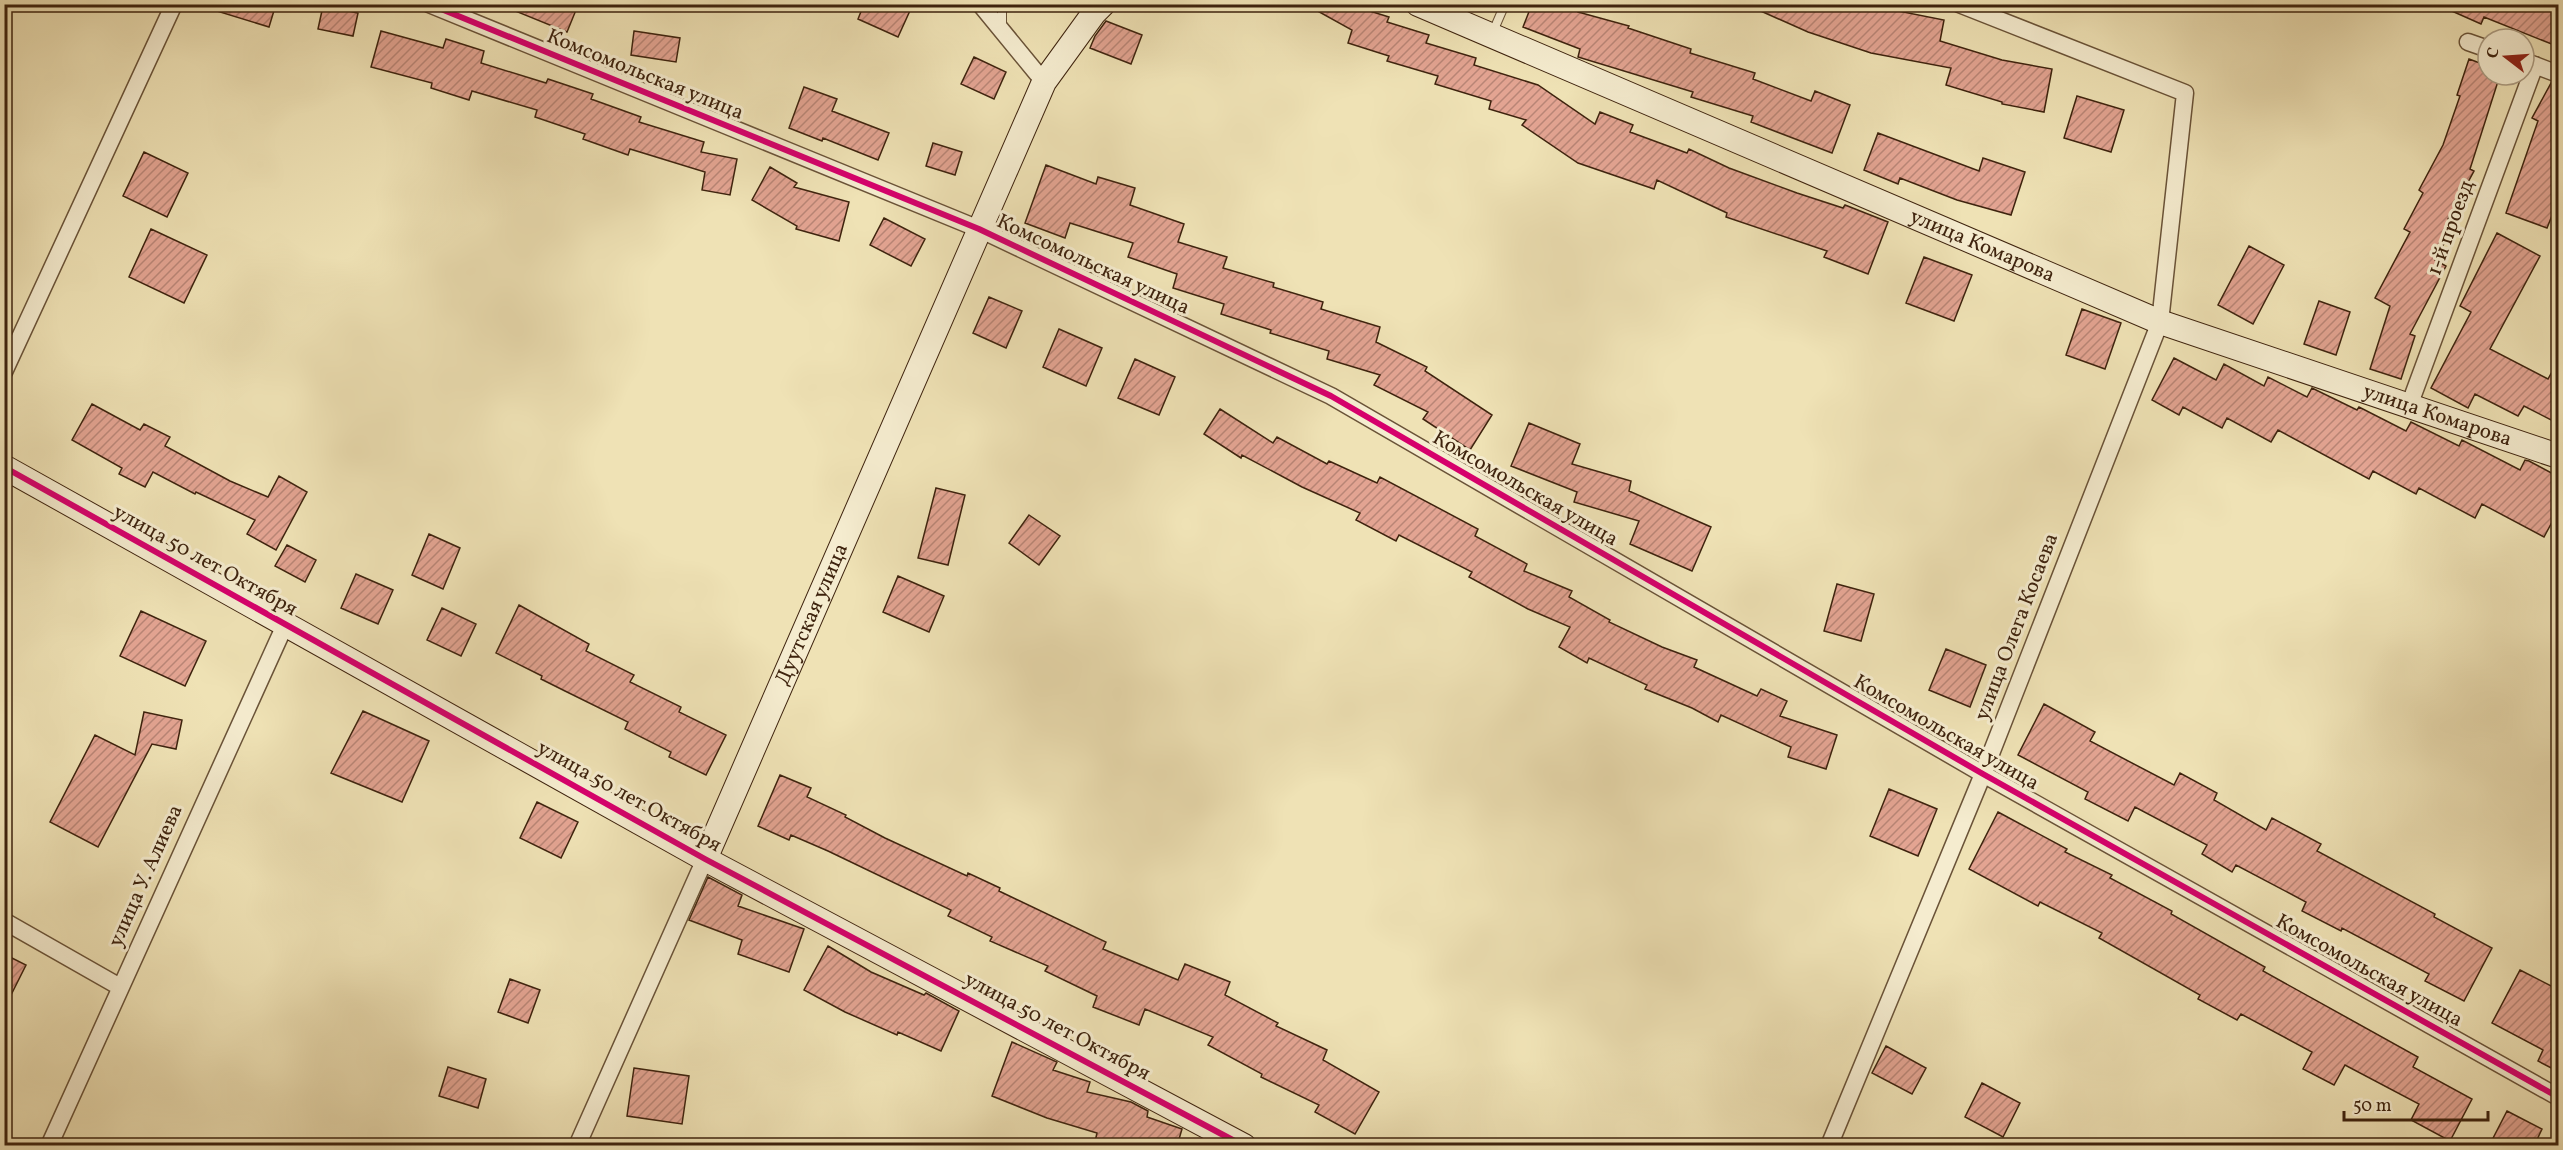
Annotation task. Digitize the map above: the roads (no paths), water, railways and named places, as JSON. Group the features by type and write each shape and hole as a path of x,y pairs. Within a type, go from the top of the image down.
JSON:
{"street":[{"path":"4,372 174,4"},
{"name":"Комсомольская улица","path":"429,4 979,229 1331,396 1983,774 2559,1096"},
{"path":"980,4 1044,82 1098,7"},
{"name":"улица Комарова","path":"1418,4 2160,322 2559,456"},
{"name":"улица Олега Косаева","path":"1829,1146 1983,774 2160,322 2185,93 1959,4"},
{"path":"2468,42 2476,45"},
{"path":"2536,65 2559,74"},
{"name":"Дуутская улица","path":"577,1146 705,859 1044,82"},
{"name":"1-й проезд","path":"2409,406 2522,87"},
{"name":"улица 50 лет Октября","path":"4,467 705,859 1244,1146"},
{"name":"улица У. Алиева","path":"49,1146 285,625"},
{"path":"4,921 120,987"}],"lane":[{"path":"1002,4 1002,30"},
{"path":"1492,36 1505,4"}]}
